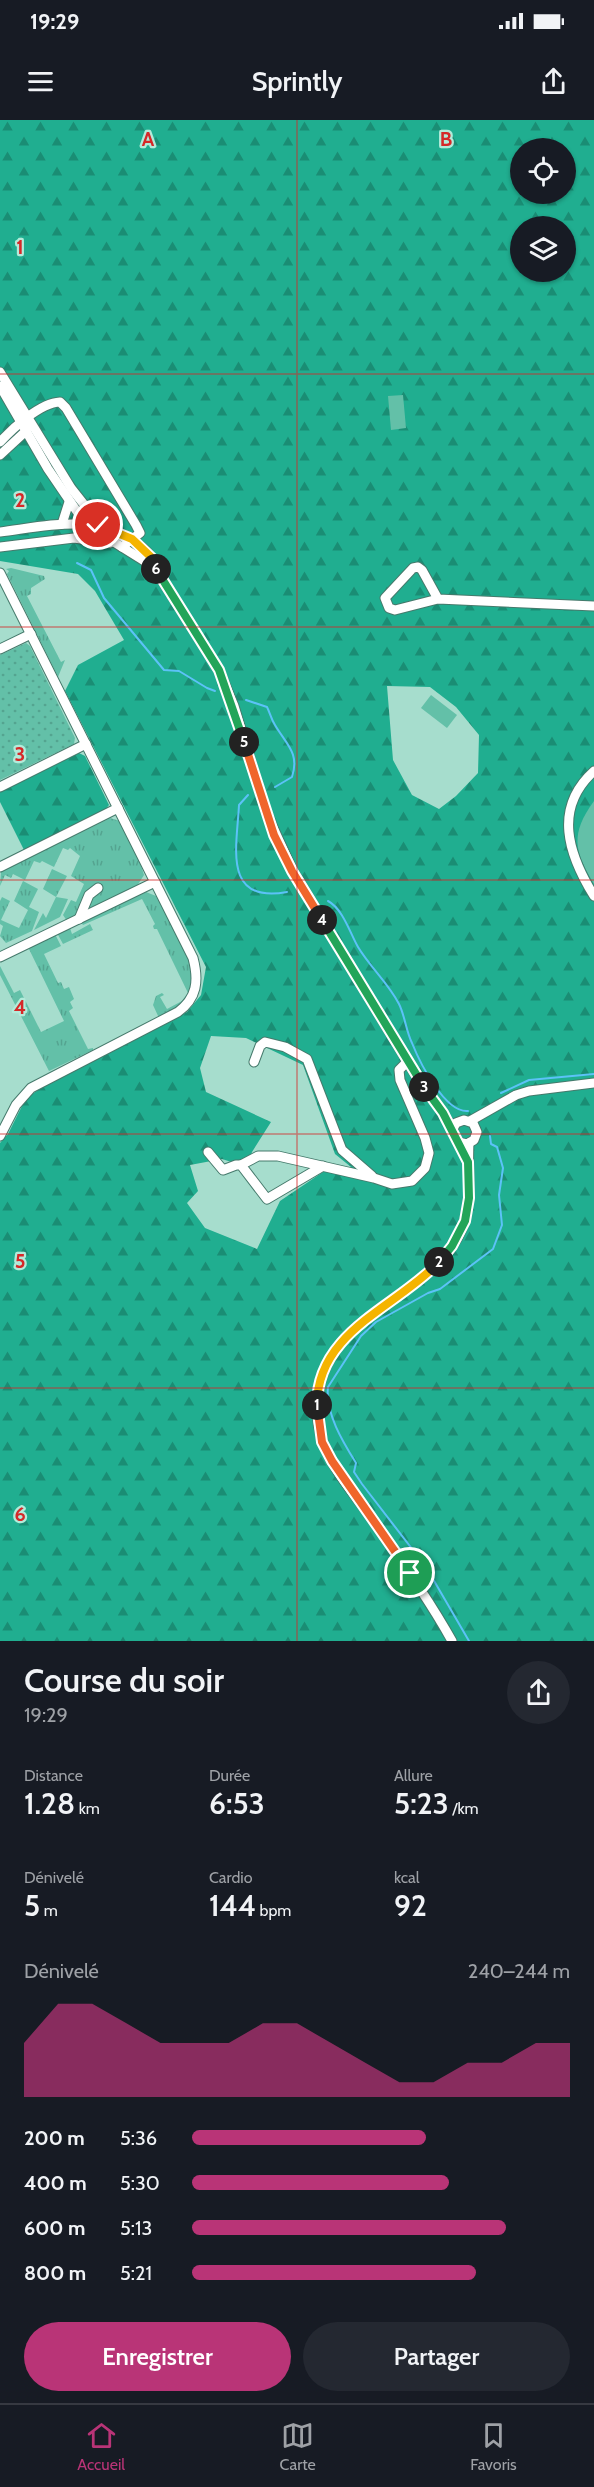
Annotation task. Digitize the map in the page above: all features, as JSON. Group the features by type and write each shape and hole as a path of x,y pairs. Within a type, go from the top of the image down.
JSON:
{"street":[{"path":"0,372 25,424 69,502 88,524 154,567"},
{"path":"0,386 70,488 86,507 115,531"},
{"path":"0,442 53,403 60,402 66,408 140,533 122,547"},
{"path":"0,455 25,424"},
{"path":"62,524 69,502"},
{"path":"12,545 5,531 62,524 88,524 115,531 132,539 153,559 154,567 219,670 234,706 266,812 281,848 407,1062 443,1113 454,1137 465,1143"},
{"path":"0,547 74,538 102,540 122,547"},
{"path":"438,599 422,570 418,567 413,568 386,598 389,608 395,610 438,599 594,606"},
{"path":"0,573 193,958 197,971 194,995 186,1006 168,1018 31,1088 16,1105 0,1136"},
{"path":"0,649 31,634"},
{"path":"0,787 86,744"},
{"path":"594,771 578,789 568,820 572,854 594,896"},
{"path":"0,867 118,808"},
{"path":"0,957 155,882"},
{"path":"79,919 89,895 98,888"},
{"path":"254,1062 260,1046 266,1041 285,1047 307,1059 342,1150 374,1178"},
{"path":"208,1152 223,1170 242,1165 258,1156 268,1155 323,1166 392,1184 406,1184 422,1173 429,1153 425,1138 400,1080 399,1070 407,1062"},
{"path":"473,1125 516,1095 529,1091 594,1083"},
{"path":"443,1113 458,1122 473,1125"},
{"path":"452,1131 458,1122"},
{"path":"465,1143 476,1137 473,1125"},
{"path":"452,1641 424,1594 332,1461 320,1430 317,1400 325,1369 342,1340 436,1265 452,1246 465,1221 468,1206 468,1162 465,1143"},
{"path":"242,1165 267,1199 323,1166"}],"green space":[{"path":"0,120 594,120 594,1641 0,1641 0,1143 8,1134 26,1098 49,1083 187,1012 201,995 206,967 65,691 78,665 124,640 95,591 78,574 0,561","holes":["387,686 430,687 456,707 479,735 478,773 456,796 439,809 412,795 393,760","211,1036 246,1038 303,1065 335,1154 351,1167 323,1172 280,1201 257,1249 205,1228 187,1203 198,1191 190,1165 222,1159 247,1167 252,1152 271,1122 206,1092 200,1068"]},
{"path":"403,395 406,428 391,430 388,396"},
{"path":"11,568 44,576 45,579 31,588 31,594 27,596 61,662 65,660 58,677 7,574 9,571 6,569"},
{"path":"26,643 30,646 75,738 74,744 0,780 0,655"},
{"path":"431,695 457,715 447,728 421,708"},
{"path":"79,753 85,756 109,805 105,810 24,850 0,802 0,792"},
{"path":"594,801 594,884 582,862 578,833"},
{"path":"110,818 120,821 139,859 144,875 137,886 67,921 63,915 71,900 76,902 84,884 71,876 80,856 70,848 68,850 63,848 54,867 42,861 40,863 34,861 25,880 13,874 11,878 5,875 0,886 1,872"},
{"path":"52,869 67,876 56,897 43,889"},
{"path":"23,881 38,889 29,907 39,912 32,931 6,943 0,936 3,926 0,924 0,901 2,897 10,901 1,920 19,928 28,910 14,901"},
{"path":"146,892 156,896 178,934 193,978 191,991 184,1003 159,1018 153,1005 156,996 162,993 164,995 160,997 167,1009 182,1001 188,993 157,929 154,929 155,924 142,899 83,925 81,922 70,928 72,934 90,924 93,930 63,944 57,933"},
{"path":"56,897 68,899 60,917 34,930 43,913 46,918"},
{"path":"55,934 61,946 44,954 58,983 61,982 64,989 69,987 74,999 70,1002 73,1008 69,1011 88,1049 93,1048 93,1050 49,1071 0,975 0,966 14,993 20,990 41,1032 64,1021 28,947"}],"waterway":[{"path":"77,563 91,570 104,598 164,670 179,671 215,691"},
{"path":"246,700 267,707 274,723 291,749 294,761 292,777 275,787"},
{"path":"248,795 239,805 236,854 243,881 252,889 266,893 287,892"},
{"path":"328,901 342,915 358,947 395,997 408,1034 434,1085 451,1104 468,1111"},
{"path":"501,1093 529,1080 594,1074"},
{"path":"469,1641 426,1567 354,1472 356,1463 332,1417 328,1387 361,1336 376,1322 428,1293 440,1289 493,1249 502,1225 499,1195 503,1168 497,1147 491,1144 490,1136"}],"route":[{"path":"98,525 132,539 153,559 154,567 219,670 234,706 274,835 292,871 407,1062 443,1113 468,1162 469,1198 465,1221 459,1236 446,1254 425,1275 362,1322 342,1340 325,1369 317,1400 322,1442 332,1461 410,1573"}]}
